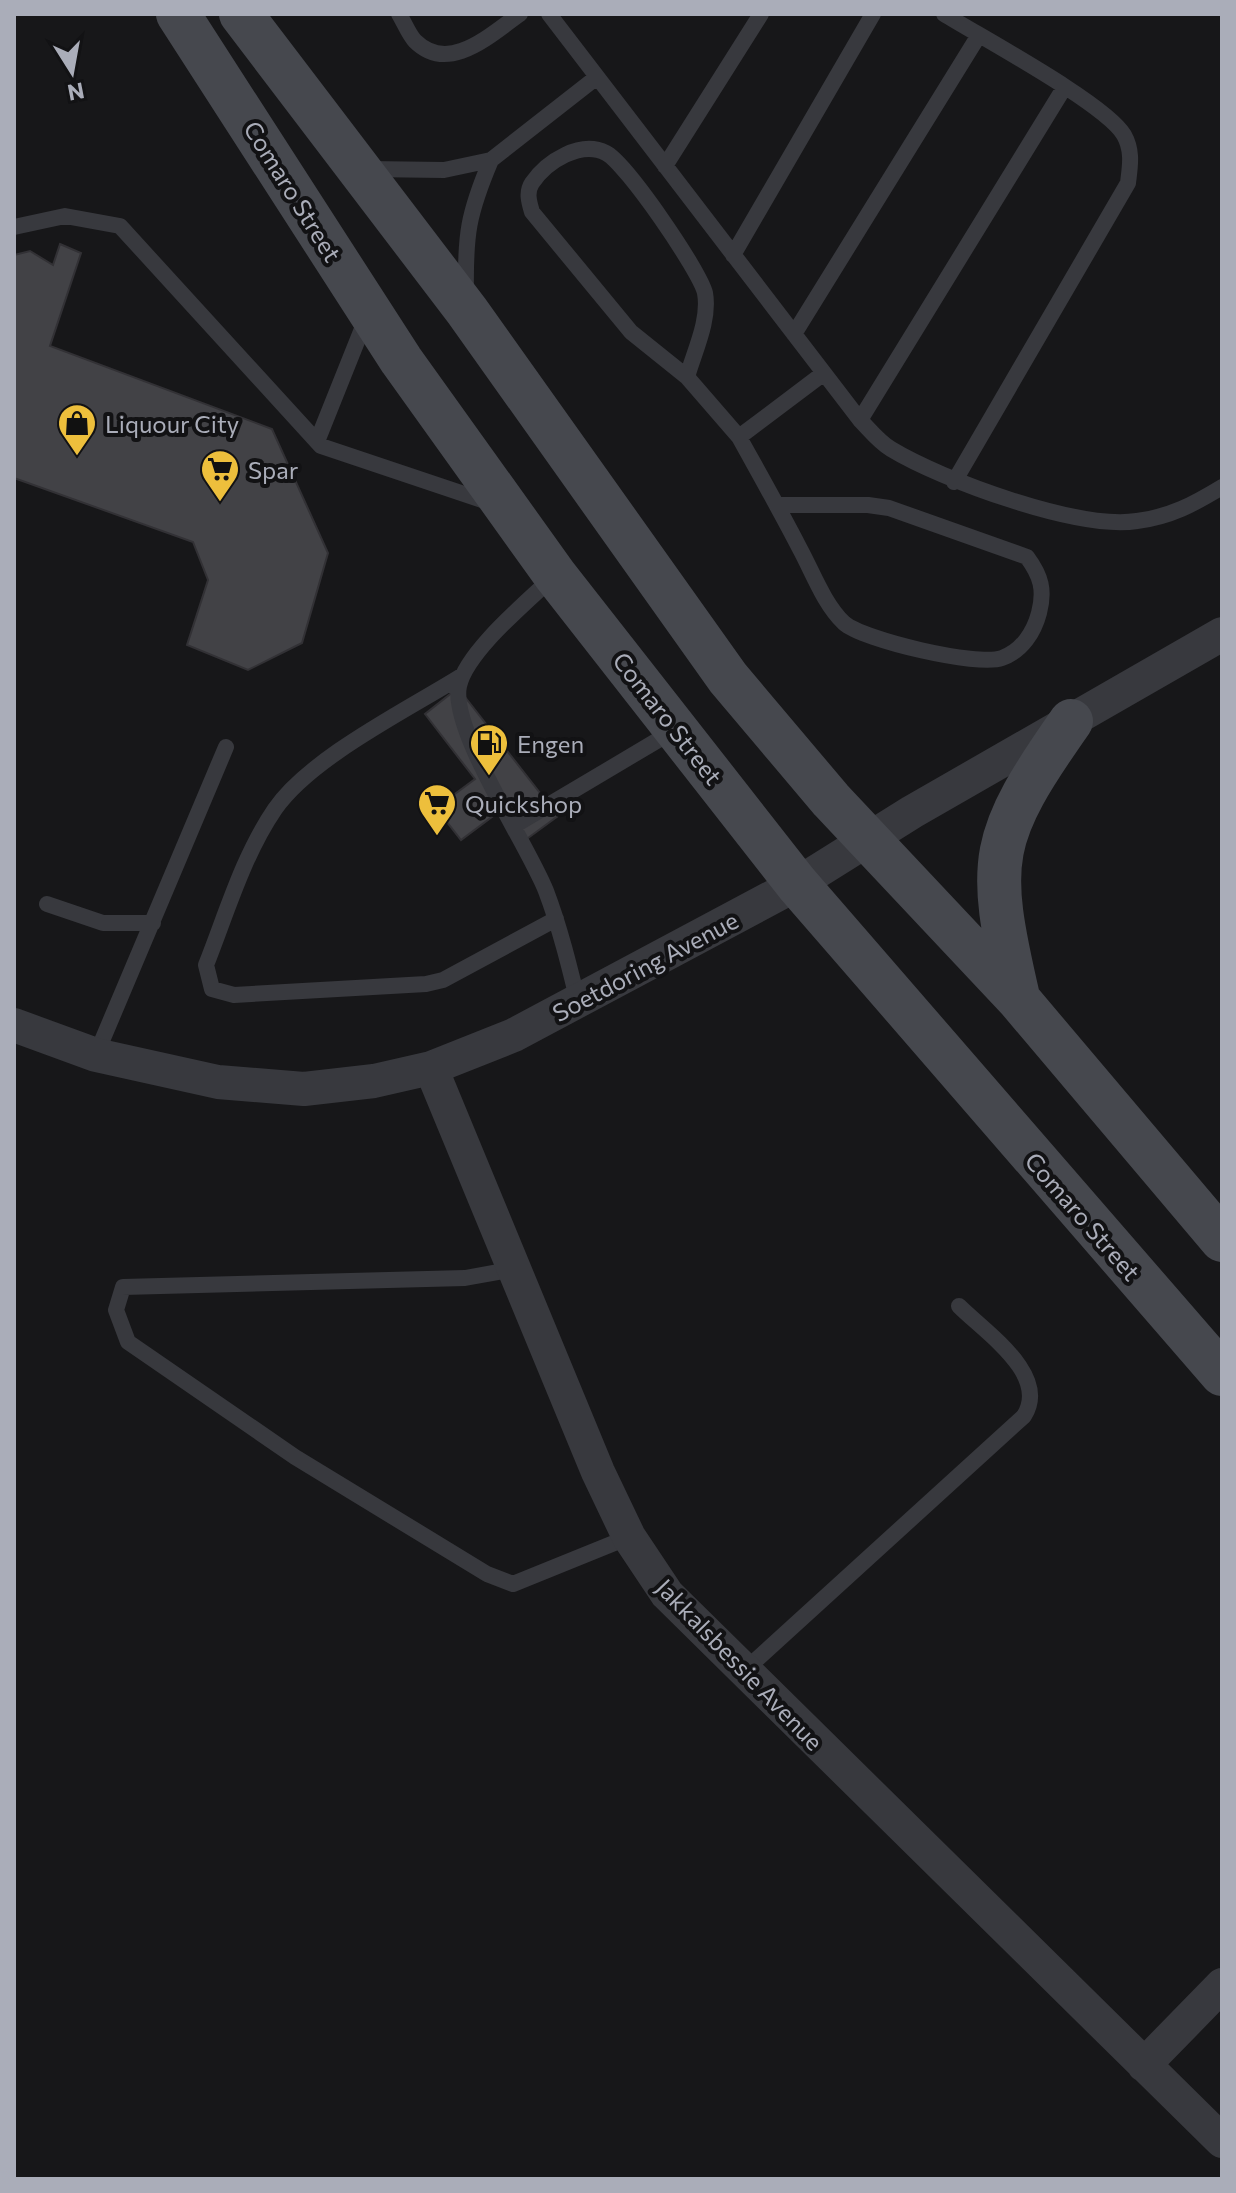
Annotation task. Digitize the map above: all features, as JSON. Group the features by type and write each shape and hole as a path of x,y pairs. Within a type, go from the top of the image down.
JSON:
{"street":[{"name":"Comaro Street","path":"178,14 369,312 503,507 555,575 797,884 1222,1374"},
{"path":"241,14 362,169 467,311 728,678 867,839 1019,1000 1222,1240"},
{"name":"Soetdoring Avenue","path":"14,1025 96,1055 218,1082 304,1089 374,1081 431,1068 514,1035 797,884 867,839 1222,634"},
{"path":"1019,1000 1000,915 999,856 1003,835 1022,794 1071,721"},
{"name":"Jakkalsbessie Avenue","path":"431,1068 629,1537 667,1594 742,1672 1222,2141"},
{"path":"1144,2065 1222,1985"}],"lane":[{"path":"399,14 416,42 439,54 466,52 520,14"},
{"path":"549,14 860,420 888,448 954,482 1094,522 1135,522 1180,512 1222,487"},
{"path":"665,166 761,14"},
{"path":"733,255 873,14"},
{"path":"944,14 1100,110 1123,133 1132,156 1128,183 954,482"},
{"path":"794,334 979,35"},
{"path":"362,169 444,170 491,160 597,77"},
{"path":"860,420 1064,88"},
{"path":"687,377 705,313 705,293 699,278 657,213 608,154 590,148 568,152 532,183 528,198 532,212 631,332 687,377 739,437 826,597 844,622 862,634 976,660 1001,659 1019,648 1035,628 1044,595 1038,572 1027,557 889,508 868,505 777,505"},
{"path":"467,311 465,237 471,207 491,160"},
{"path":"14,227 65,216 120,226 319,442 503,507"},
{"path":"319,442 369,312"},
{"path":"739,437 824,373"},
{"path":"555,575 481,650 463,675 458,708 466,737 515,825 556,919 578,1002"},
{"path":"463,675 329,758 277,806 250,852 206,965 207,979 212,989 234,995 426,984 443,980 556,919"},
{"path":"515,825 675,730"},
{"path":"96,1055 226,747"},
{"path":"47,904 103,923 153,923"},
{"path":"515,1269 465,1278 123,1287 116,1310 128,1342 295,1457 487,1574 513,1584 629,1537"},
{"path":"742,1672 1024,1416 1032,1403 1032,1386 1018,1365 959,1306"}],"building":[{"path":"60,244 81,253 50,346 272,429 328,553 302,643 248,670 187,645 208,580 193,542 14,478 14,255 30,251 53,265"},
{"path":"458,688 558,816 524,841 500,811 461,840 436,808 475,779 425,714"}],"place":[{"name":"Liquour City","path":"77,457"},
{"name":"Spar","path":"220,503"},
{"name":"Engen","path":"489,777"},
{"name":"Quickshop","path":"437,837"}]}
